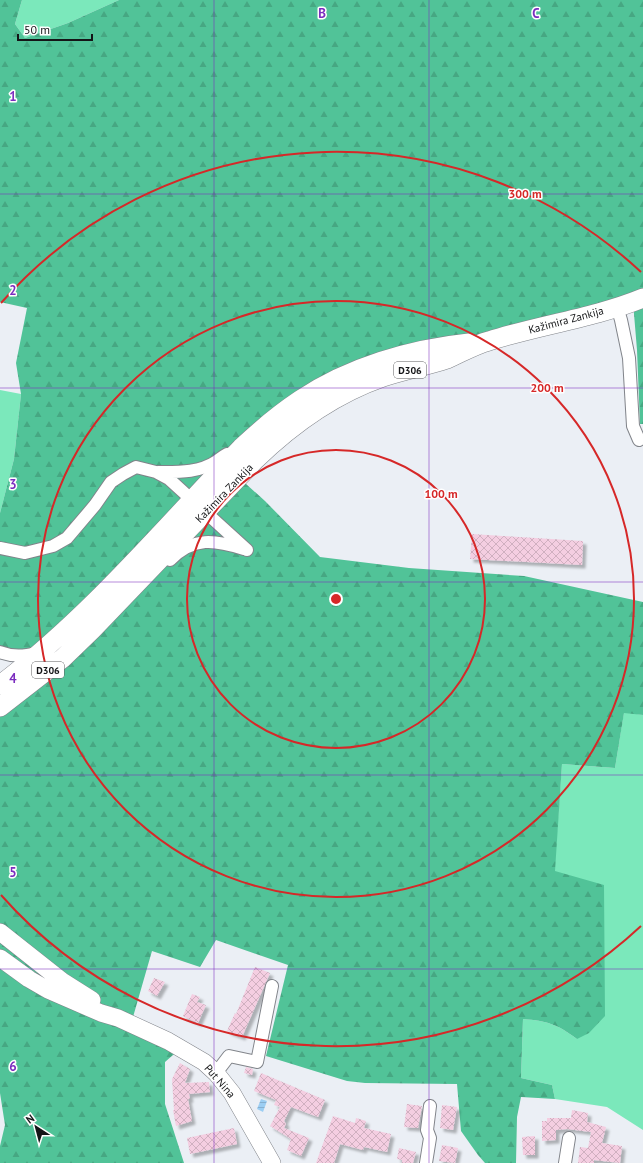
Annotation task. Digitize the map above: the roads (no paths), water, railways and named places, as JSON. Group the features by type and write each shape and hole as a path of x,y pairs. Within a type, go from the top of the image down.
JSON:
{"main road":[{"name":"Kažimira Zankija","path":"0,685 42,652 114,582 199,505 268,447 311,414 332,401 355,389 382,378 447,358 488,341 617,307 643,298"},
{"name":"Kažimira Zankija","path":"0,707 63,658 92,630 137,583 199,505 241,448 260,430 301,399 325,385 376,364 412,353 444,346 488,341"},
{"name":"Put Nina","path":"0,932 62,981 118,1018 181,1048 204,1062 216,1073 232,1093 272,1163"},
{"name":"Put Nina","path":"0,958 29,979 48,990 101,1013 118,1018"}],"street":[{"path":"617,307 629,358 633,426 639,440"},
{"path":"0,548 25,554 53,546 67,538 95,505 111,482 122,474 136,467 156,472 180,472 197,469 217,461 225,454 241,448"},
{"path":"137,583 160,570 180,550 193,544 221,542 247,550 169,479 156,472"},
{"path":"0,652 15,656 25,656 42,652"},
{"path":"216,1073 229,1056 257,1062 272,986"},
{"path":"426,1163 430,1138 427,1130 430,1106"},
{"path":"565,1163 569,1138"}],"water":[{"path":"261,1099 267,1101 263,1112 257,1109"}]}
